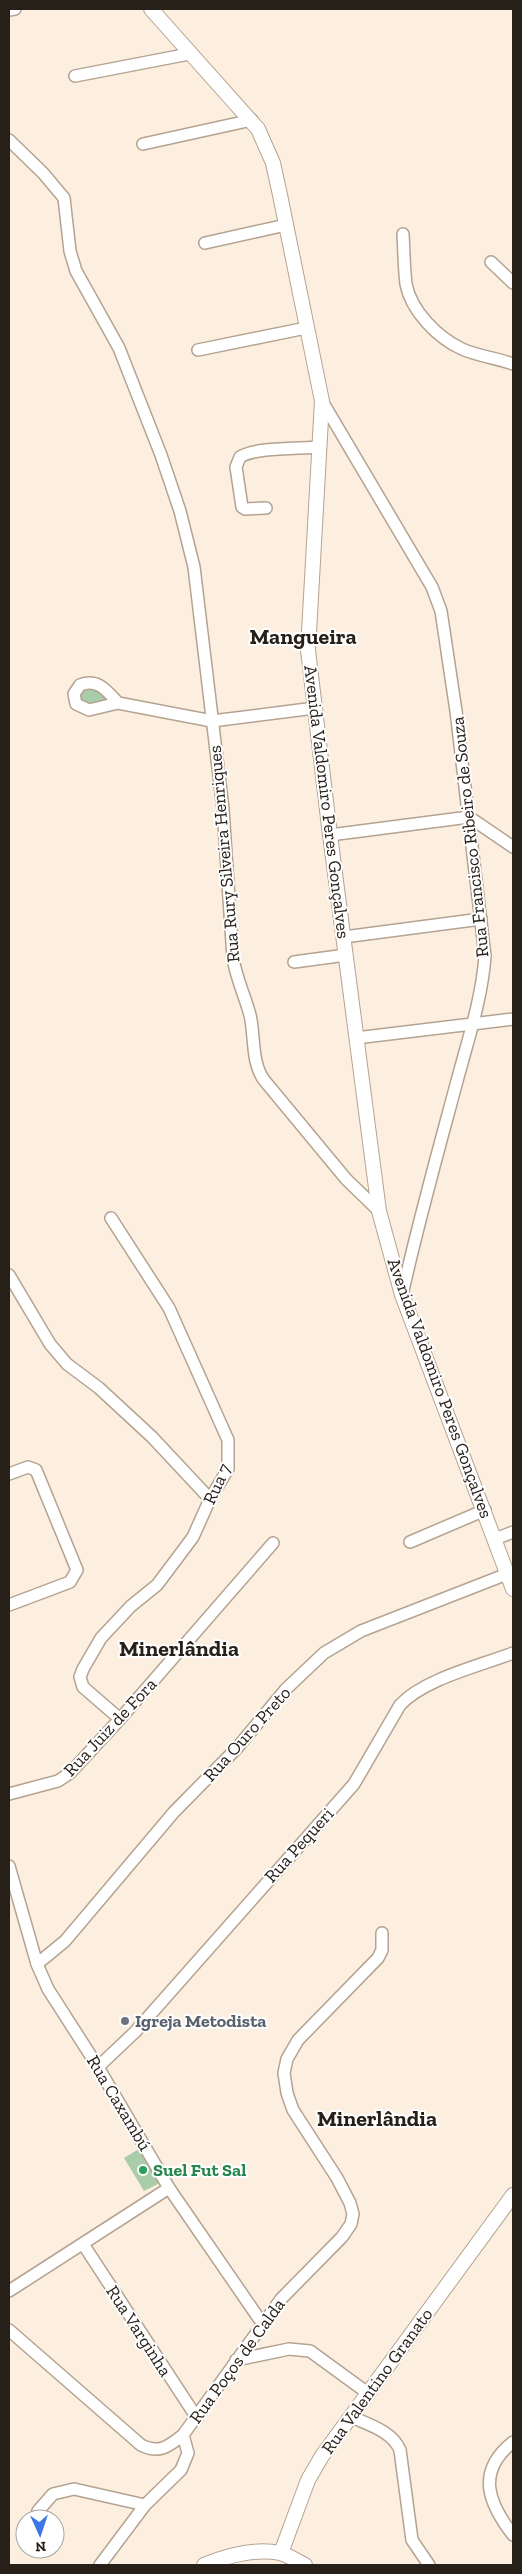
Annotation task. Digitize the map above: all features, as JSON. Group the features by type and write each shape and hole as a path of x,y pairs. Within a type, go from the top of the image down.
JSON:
{"street":[{"path":"9,10 15,9"},
{"name":"Avenida Valdomiro Peres Gonçalves","path":"151,9 189,54 252,120 266,142 273,163 322,401 308,650 379,1211 402,1295 513,1589"},
{"path":"75,76 189,54"},
{"path":"144,144 252,120"},
{"name":"Rua Rury Silveira Henriques","path":"9,140 64,198 70,250 76,271 118,348 161,455 180,511 194,567 223,808 233,958 237,979 251,1018 257,1068 264,1080 332,1164 379,1211"},
{"path":"205,243 286,225"},
{"path":"403,234 407,286 411,299 429,324 453,344 469,352 513,364"},
{"path":"491,262 513,283"},
{"path":"198,350 306,328"},
{"name":"Rua Francisco Ribeiro de Souza","path":"322,401 432,587 441,611 469,817 485,956 484,976 402,1295"},
{"path":"266,508 245,509 242,507 236,467 240,457 261,452 320,447"},
{"path":"118,703 212,721 315,708"},
{"path":"330,835 469,817 513,847"},
{"path":"344,937 481,919"},
{"path":"294,962 346,956"},
{"path":"356,1038 513,1019"},
{"name":"Rua 7","path":"111,1218 169,1308 228,1440 228,1469 210,1499 193,1537 157,1585 131,1606 101,1638 83,1669 80,1677 83,1687 120,1719"},
{"path":"392,1261 410,1259"},
{"path":"9,1276 50,1344 67,1364 99,1388 152,1437 210,1499"},
{"path":"9,1474 28,1467 36,1470 77,1570 70,1582 9,1605"},
{"path":"410,1542 484,1510"},
{"path":"495,1540 513,1532"},
{"name":"Rua Juiz de Fora","path":"9,1794 64,1778 120,1719 273,1543"},
{"name":"Rua Ouro Preto","path":"37,1964 65,1940 174,1812 237,1748 286,1689 324,1653 361,1631 508,1574"},
{"name":"Rua Pequeri","path":"98,2067 135,2032 354,1784 400,1705 409,1696 427,1685 513,1653"},
{"name":"Rua Caxambú","path":"9,1866 37,1964 48,1990 98,2067 169,2188 262,2323"},
{"name":"Rua Poços de Calda","path":"9,2330 141,2445 150,2450 160,2450 183,2435 281,2299 342,2237 351,2224 353,2214 350,2203 337,2178 293,2110 287,2093 284,2073 287,2059 298,2040 378,1958 382,1950 382,1934"},
{"path":"9,2291 169,2188"},
{"name":"Rua Valentino Granato","path":"281,2553 308,2480 322,2456 369,2394 493,2219 513,2195"},
{"name":"Rua Valentino Granato","path":"493,2219 513,2207"},
{"name":"Rua Varginha","path":"83,2244 197,2418"},
{"path":"236,2360 289,2349 310,2351 369,2394"},
{"path":"352,2416 377,2428 396,2442 400,2450 412,2540 429,2565"},
{"path":"100,2565 145,2504 181,2470 188,2454 183,2435"},
{"path":"513,2442 501,2454 491,2471 488,2487 492,2505 513,2535"},
{"path":"40,2509 53,2494 74,2489 145,2504"},
{"path":"204,2565 244,2553 281,2553 305,2565"}],"green space":[{"path":"91,686 113,702 94,706 80,702 80,692"},
{"name":"Suel Fut Sal","path":"142,2147 162,2182 144,2191 124,2158"}],"place":[{"name":"Igreja Metodista","path":"125,2021"},
{"name":"Suel Fut Sal","path":"143,2170"}],"district":[{"name":"Mangueira","path":"303,636"},
{"name":"Minerlândia","path":"179,1648"},
{"name":"Minerlândia","path":"377,2118"}]}
